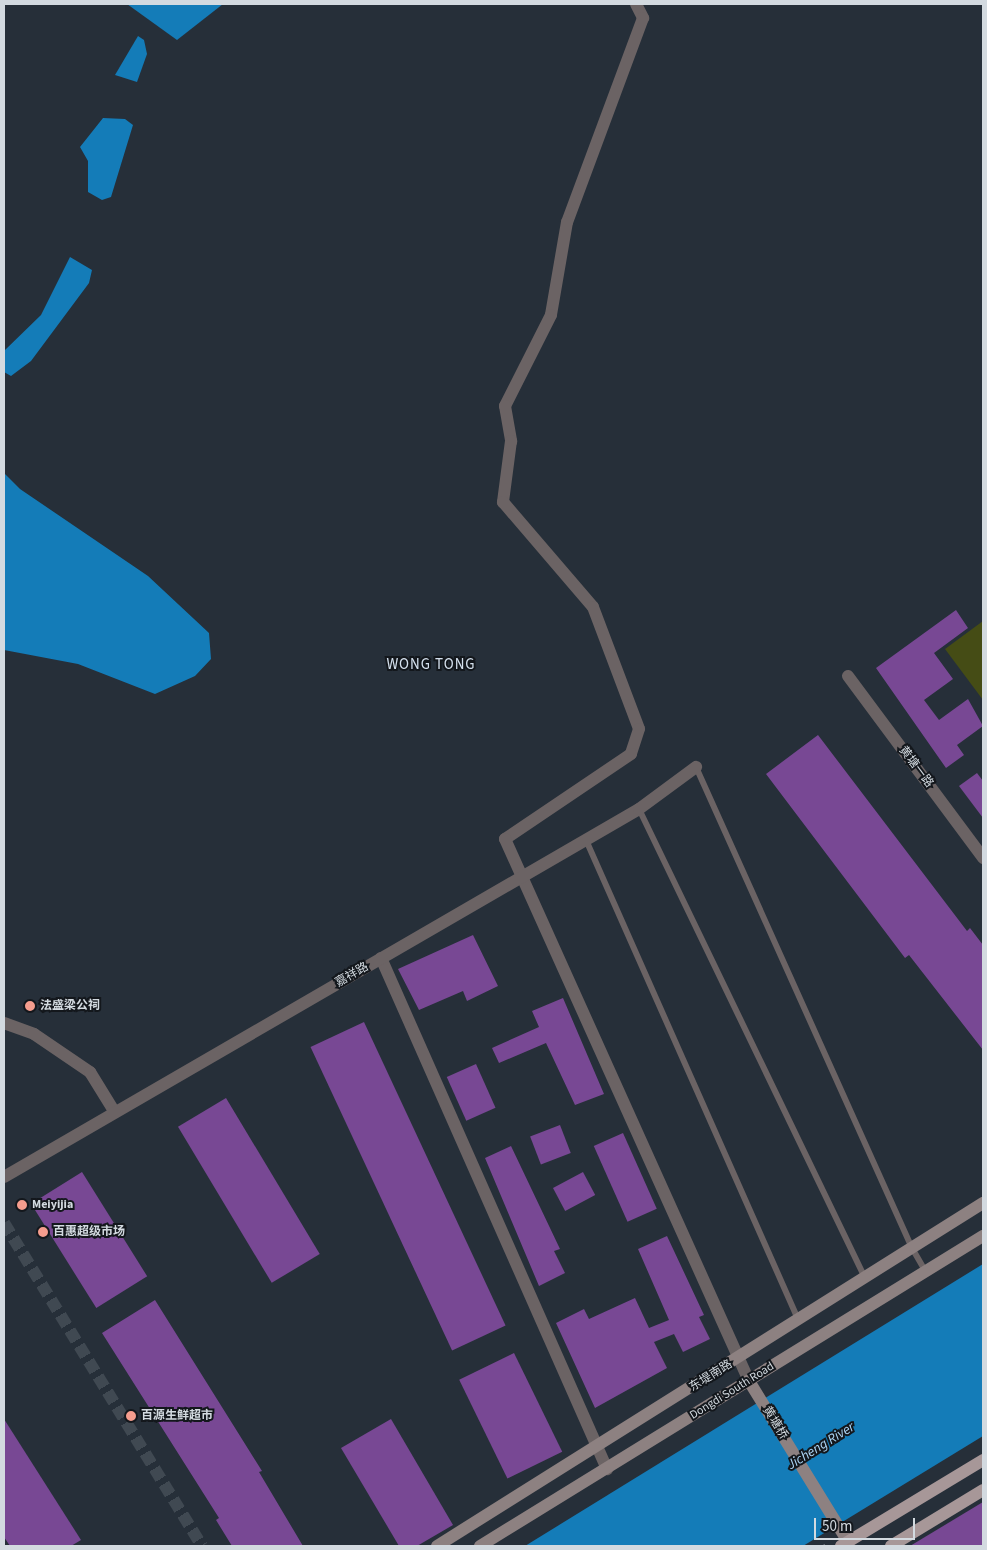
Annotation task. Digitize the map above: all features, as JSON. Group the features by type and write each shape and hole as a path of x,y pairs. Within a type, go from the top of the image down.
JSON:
{"main road":[{"name":"东堤南路","path":"437,1546 739,1359 983,1204"},
{"name":"Dongdi South Road","path":"480,1546 983,1236"},
{"name":"黄塘桥","path":"749,1381 846,1545"},
{"path":"846,1545 983,1460"},
{"path":"891,1546 983,1490"}],"street":[{"path":"636,4 643,18 567,222 552,315 505,406 511,441 503,502 593,607 639,730 631,754 505,839 749,1381"},
{"name":"黄塘一路","path":"848,676 983,858"},
{"name":"嘉祥路","path":"4,1177 114,1111 640,809 696,767"},
{"path":"381,958 608,1468"},
{"path":"4,1023 34,1034 90,1072 114,1111"}],"lane":[{"path":"696,767 912,1248 926,1272"},
{"path":"640,809 865,1278"},
{"path":"586,840 799,1321"}],"green space":[{"path":"983,621 983,700 945,649"}],"water":[{"path":"127,4 223,4 177,40"},
{"path":"138,36 144,40 147,54 137,82 115,75"},
{"path":"103,118 125,119 133,125 111,197 102,200 88,192 88,161 80,147"},
{"path":"70,257 92,270 89,283 31,361 11,376 4,372 4,351 41,315"},
{"path":"4,473 20,489 148,576 209,633 211,659 195,676 155,694 78,664 4,650"},
{"name":"Jicheng River","path":"983,1264 983,1436 803,1546 525,1546"}],"building":[{"path":"956,610 968,628 934,653 953,679 924,700 939,720 968,699 983,726 957,745 964,755 946,768 876,668"},
{"path":"818,735 967,931 970,928 983,945 983,1050 909,955 905,958 766,774"},
{"path":"977,773 983,781 983,818 959,786"},
{"path":"473,935 498,986 467,1001 463,991 419,1010 398,969"},
{"path":"563,998 604,1094 575,1105 546,1043 499,1063 492,1048 539,1027 532,1011"},
{"path":"364,1022 506,1326 452,1351 311,1047"},
{"path":"476,1064 496,1108 466,1121 447,1077"},
{"path":"226,1098 320,1254 272,1283 178,1127"},
{"path":"560,1125 571,1153 541,1164 530,1136"},
{"path":"623,1133 657,1209 628,1222 594,1146"},
{"path":"511,1146 560,1249 554,1251 565,1273 539,1286 485,1158"},
{"path":"82,1172 147,1276 96,1308 31,1204"},
{"path":"583,1172 595,1195 565,1211 553,1188"},
{"path":"667,1236 704,1315 699,1317 710,1339 683,1352 674,1334 654,1342 667,1368 595,1408 556,1323 584,1309 589,1319 635,1298 649,1328 669,1320 638,1249"},
{"path":"155,1300 262,1471 259,1472 303,1546 232,1546 216,1520 219,1518 102,1333"},
{"path":"514,1353 562,1452 507,1479 459,1380"},
{"path":"4,1419 81,1540 71,1546 10,1546 4,1537"},
{"path":"391,1419 453,1525 417,1546 399,1546 341,1448"},
{"path":"983,1502 983,1546 910,1546"}],"tunnel":[{"path":"4,1223 202,1546"}],"place":[{"name":"法盛梁公祠","path":"30,1006"},
{"name":"Meiyijia","path":"22,1205"},
{"name":"百惠超级市场","path":"43,1232"},
{"name":"百源生鲜超市","path":"131,1416"}],"district":[{"name":"WONG TONG","path":"431,665"}]}
